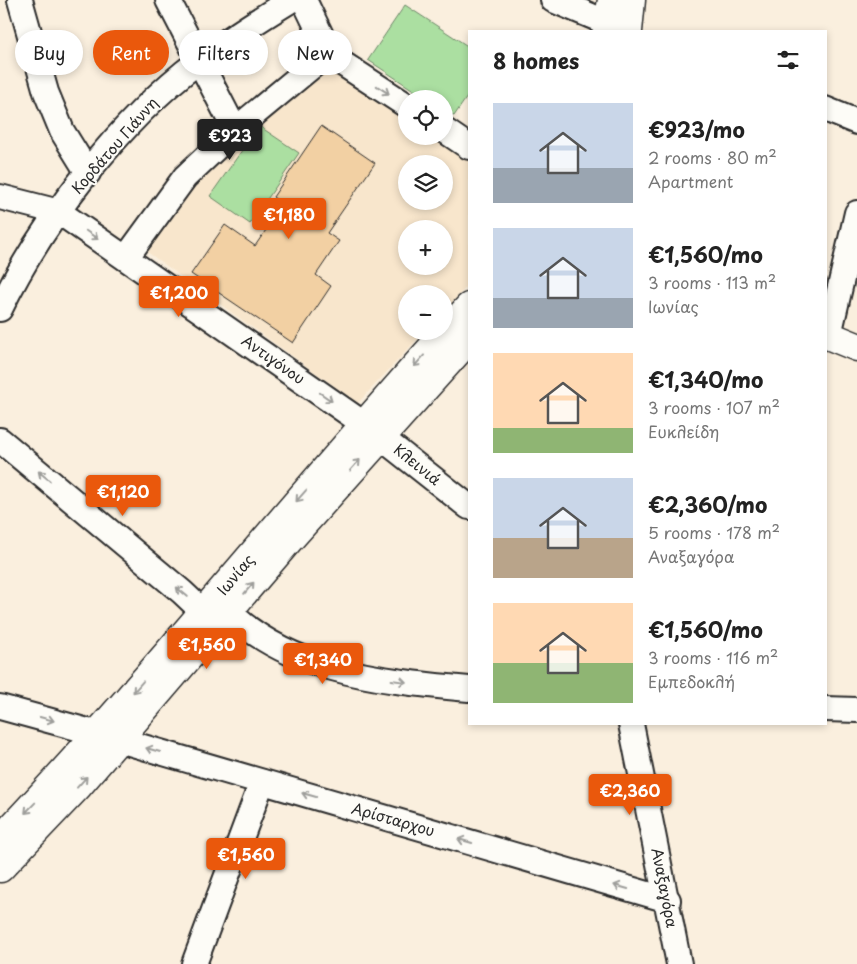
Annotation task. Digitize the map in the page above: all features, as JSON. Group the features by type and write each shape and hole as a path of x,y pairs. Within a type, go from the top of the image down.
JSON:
{"main road":[{"path":"616,23 631,0"},
{"name":"Ιωνίας","path":"0,868 109,737 373,430 465,331"},
{"path":"827,334 857,347"},
{"name":"Ιωνίας","path":"0,840 109,737"}],"street":[{"path":"20,0 46,92 62,131 88,173"},
{"path":"168,0 183,30"},
{"name":"Κορδάτου Γιάννη","path":"246,30 291,0"},
{"path":"304,0 318,30"},
{"path":"553,0 616,23"},
{"path":"352,70 398,100"},
{"name":"Κορδάτου Γιάννη","path":"1,306 26,262 59,212 88,173 148,105 183,75"},
{"path":"206,75 235,130"},
{"path":"126,258 185,177 235,130 302,75"},
{"path":"827,110 857,122"},
{"path":"453,136 468,146"},
{"name":"Αντιγόνου","path":"0,197 59,212 373,430"},
{"path":"827,334 854,242 857,213"},
{"name":"Κλεινιά","path":"373,430 468,506"},
{"path":"0,440 217,612 297,657 335,669 384,679 468,689"},
{"name":"Αρίσταρχου","path":"0,707 668,900"},
{"path":"827,709 857,710"},
{"name":"Αναξαγόρα","path":"631,725 668,900 679,964"},
{"path":"194,964 262,782"}],"shaded area":[{"path":"315,75 342,75 350,77 398,109 398,145 453,145 468,154 468,285 453,301 453,285 398,285 398,340 417,340 358,403 143,249 193,180"}],"green space":[{"path":"405,5 468,46 468,95 454,116 453,90 413,90 368,60"},
{"path":"259,126 299,153 250,224 210,196"}],"building":[{"path":"321,126 375,163 327,233 339,241 316,275 331,286 293,343 191,274 225,225 255,246 283,205 273,197"}]}
